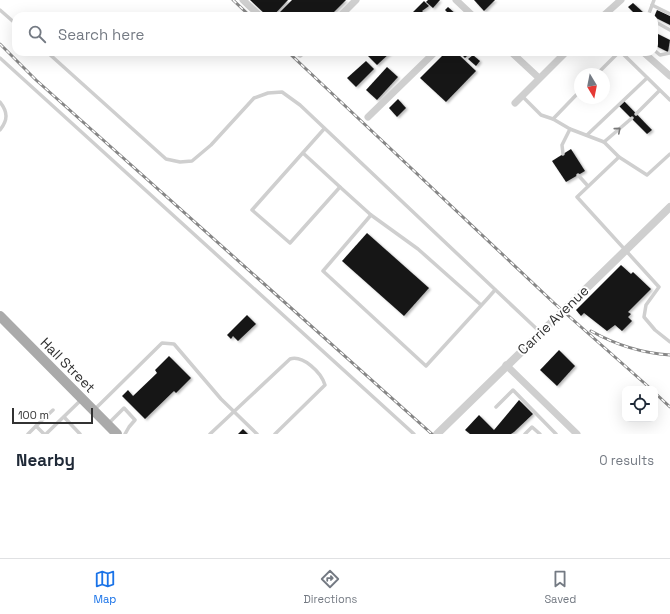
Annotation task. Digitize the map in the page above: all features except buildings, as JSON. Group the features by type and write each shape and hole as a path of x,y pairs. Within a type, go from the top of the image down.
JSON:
{"main road":[{"name":"Hall Street","path":"0,316 117,434"}],"street":[{"path":"243,0 256,12"},
{"path":"344,12 356,0"},
{"path":"456,0 468,12"},
{"path":"608,12 621,0"},
{"path":"368,117 431,56"},
{"path":"515,56 539,78"},
{"path":"515,103 562,56"},
{"path":"648,56 670,76"},
{"name":"Carrie Avenue","path":"437,434 506,365 670,207"},
{"path":"506,365 577,434"}],"lane":[{"path":"649,12 654,0"},
{"path":"652,5 670,14"},
{"path":"0,10 12,20"},
{"path":"658,24 670,30"},
{"path":"658,53 660,55 670,54"},
{"path":"51,56 166,159 180,162 192,161 211,145 254,98 268,93 282,92 300,105 540,332"},
{"path":"603,68 616,56"},
{"path":"625,56 670,100"},
{"path":"0,58 414,434"},
{"path":"587,135 647,78"},
{"path":"636,114 659,90"},
{"path":"522,96 541,115 553,119 570,129 604,142 620,157 647,175 670,154"},
{"path":"553,119 574,97"},
{"path":"0,102 5,108 7,115 6,122 0,130"},
{"path":"604,142 632,118"},
{"path":"324,129 252,210 290,243 340,187"},
{"path":"563,154 562,145 570,129"},
{"path":"303,153 371,215 418,249 481,305"},
{"path":"620,157 577,197 659,287 646,305 644,317 655,330 670,342"},
{"path":"578,175 588,186"},
{"path":"371,215 323,271 426,366 495,290"},
{"path":"93,411 162,344 174,344 234,412 256,434"},
{"path":"210,434 290,360 302,358 323,378 325,385 275,434"},
{"path":"496,408 513,390 556,434"},
{"path":"36,426 45,434 82,399"},
{"path":"107,424 124,408 135,420 117,434"},
{"path":"28,434 52,410"},
{"path":"64,417 80,434"},
{"path":"525,434 532,427 540,434"}],"railway":[{"path":"233,0 246,12"},
{"path":"0,44 36,80 432,434"},
{"path":"292,56 554,303 648,386"},
{"path":"591,331 629,348 670,355"},
{"path":"658,396 670,407"}]}
